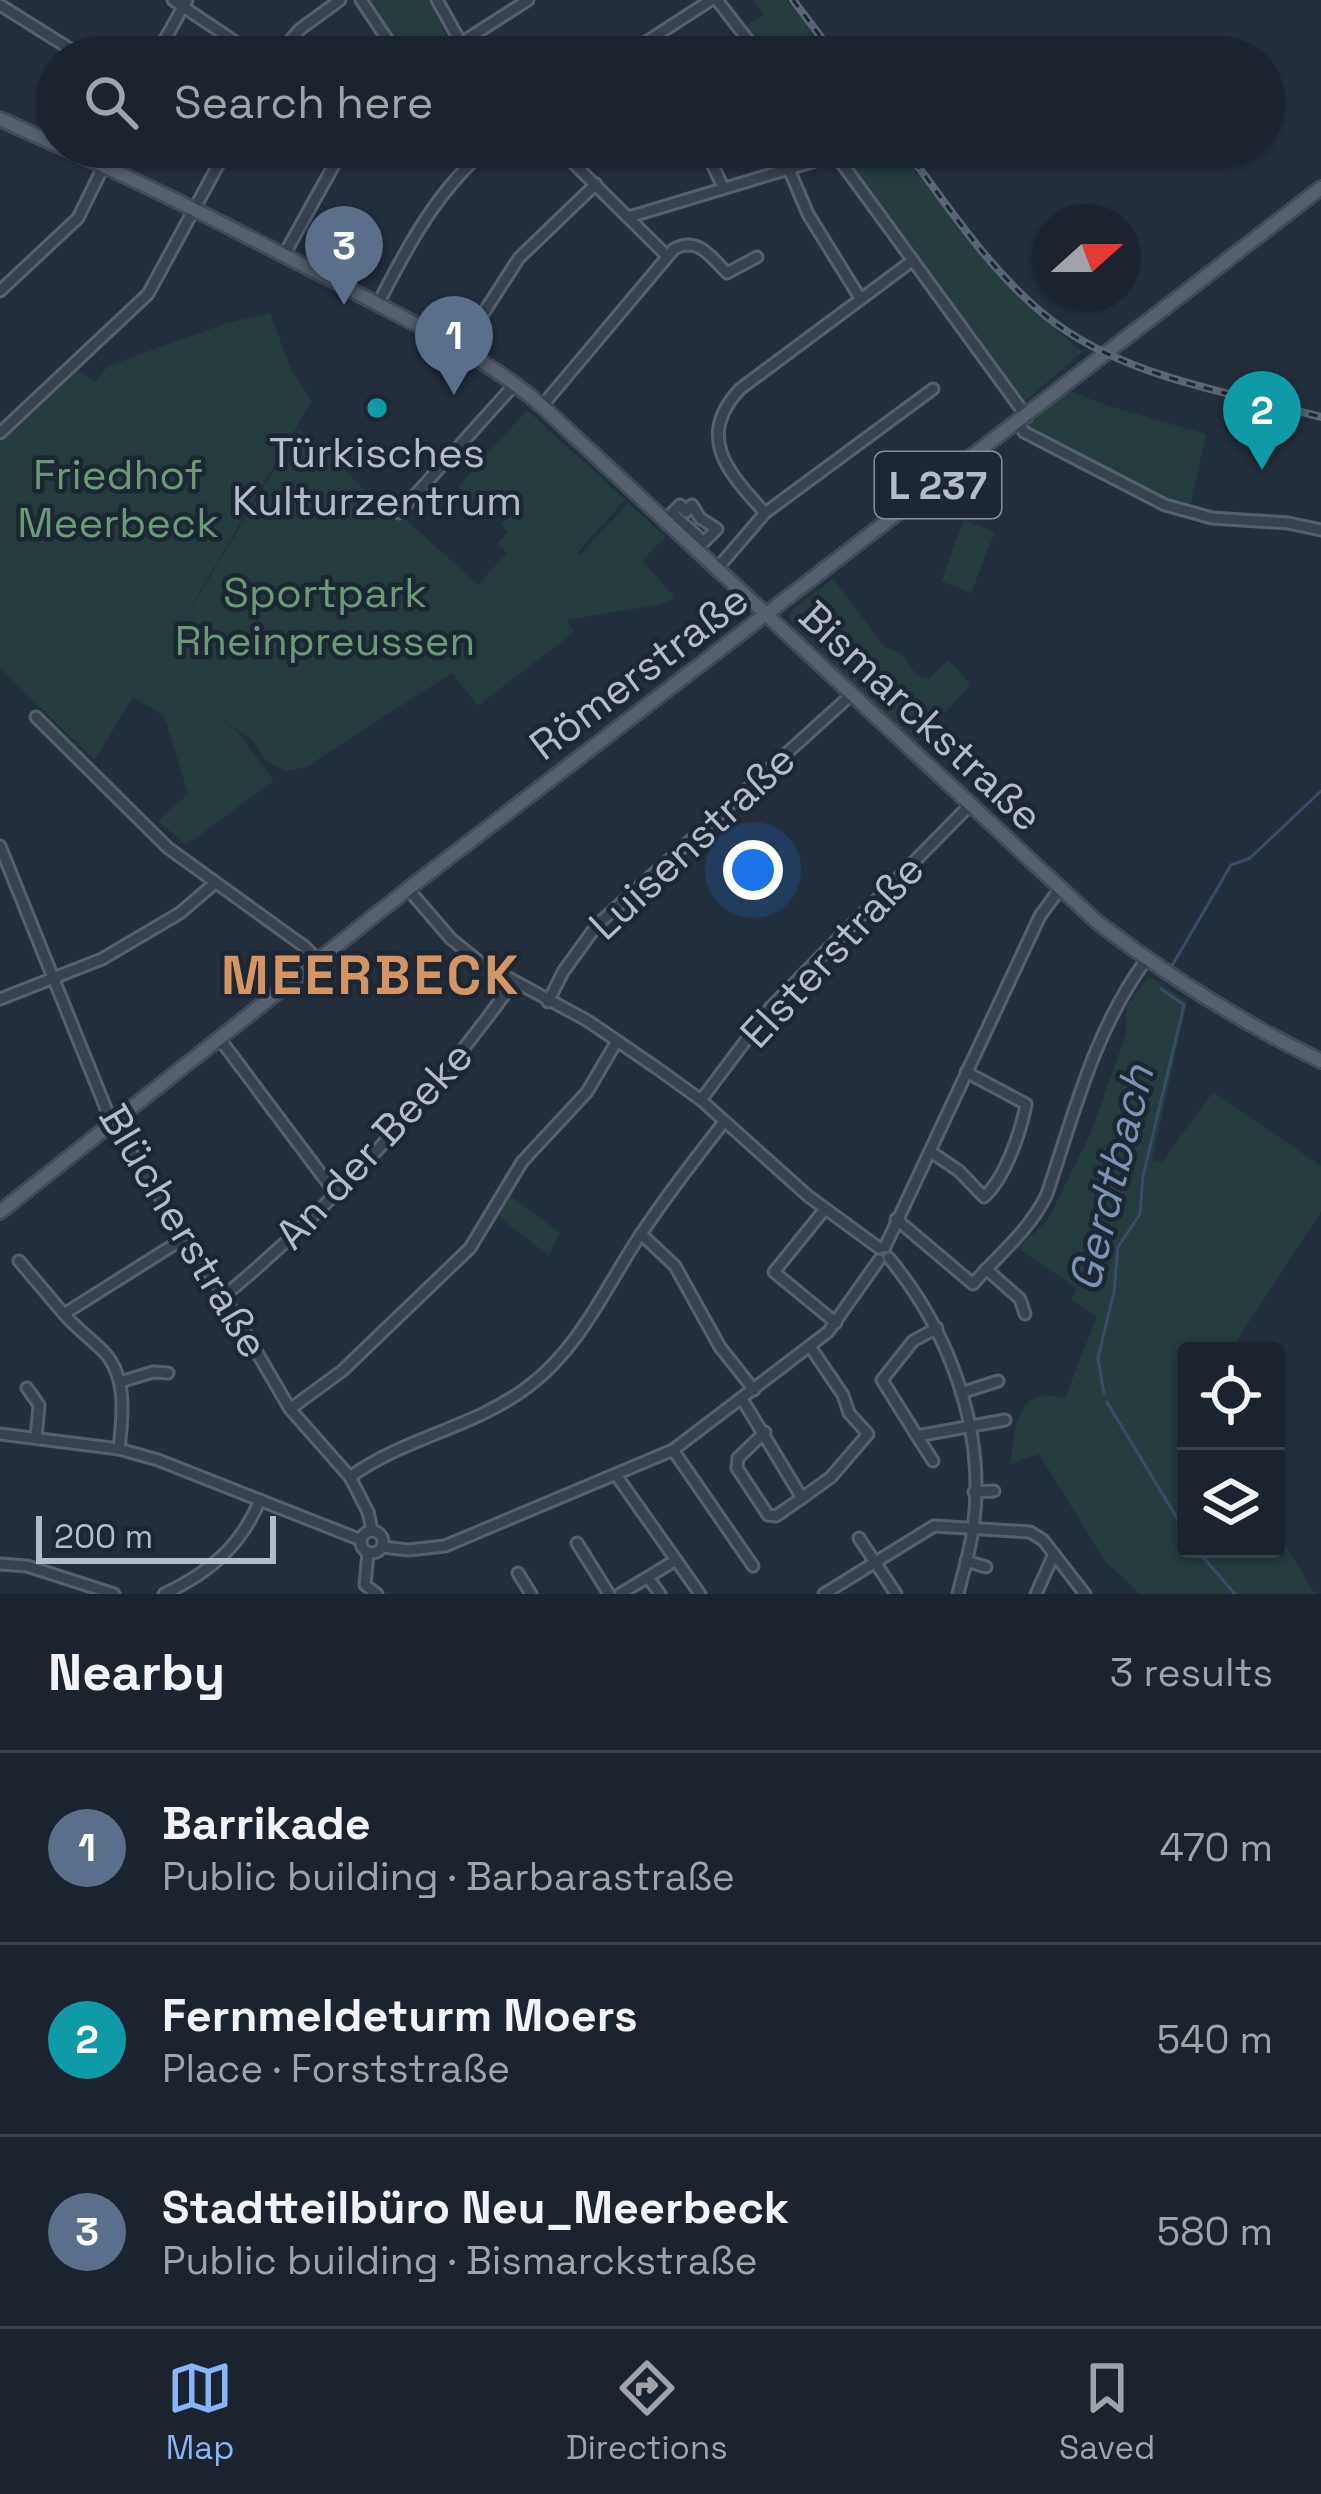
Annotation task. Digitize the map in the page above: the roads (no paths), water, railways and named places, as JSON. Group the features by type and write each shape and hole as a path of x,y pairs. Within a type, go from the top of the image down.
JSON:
{"main road":[{"name":"Bismarckstraße","path":"0,119 36,135"},
{"name":"Bismarckstraße","path":"109,168 461,348 515,384 1059,890 1192,992 1321,1061"},
{"name":"Römerstraße","path":"0,1212 408,889 1321,188"}],"street":[{"path":"293,36 340,0"},
{"path":"361,0 384,36"},
{"path":"436,0 456,36"},
{"path":"472,36 528,0"},
{"path":"657,36 714,0 744,36"},
{"path":"165,36 181,2 229,36"},
{"path":"0,5 49,36"},
{"path":"0,291 78,218 104,168"},
{"path":"0,433 148,294 217,168"},
{"path":"284,255 332,168"},
{"path":"378,304 415,231 465,168"},
{"path":"579,168 666,255"},
{"path":"714,168 723,187"},
{"path":"629,217 785,168"},
{"path":"788,168 808,214 860,298"},
{"path":"844,168 1023,421 1044,442 1190,514 1321,530"},
{"path":"461,348 519,258 596,184"},
{"path":"542,406 666,255 692,243 727,274 757,257"},
{"path":"764,513 722,458 718,431 724,412 740,389 912,261"},
{"path":"398,513 515,384"},
{"path":"716,570 764,513 933,389"},
{"path":"680,505 686,512 692,506 717,529 704,542 672,513 680,505"},
{"name":"Luisenstraße","path":"548,1002 597,925 851,695"},
{"path":"36,717 168,848 318,960"},
{"name":"Elsterstraße","path":"700,1100 771,1007 969,806"},
{"name":"Blücherstraße","path":"0,846 4,868 112,1121 290,1409 350,1477 372,1530 382,1535 382,1547"},
{"path":"0,998 55,979 144,936 215,883"},
{"path":"408,889 451,939 513,983 617,1041 700,1100 883,1253 917,1292 938,1328 969,1426 973,1527 958,1594"},
{"path":"368,1553 382,1547 445,1546 673,1450 811,1348 836,1323 883,1253 1040,916 1059,890"},
{"path":"896,1220 973,1284 1038,1213 1100,1040 1124,989 1146,960"},
{"name":"An der Beeke","path":"224,1296 336,1194 473,1038 513,983"},
{"path":"219,1038 336,1194"},
{"path":"290,1409 342,1371 470,1248 522,1162 586,1092 617,1041"},
{"path":"931,1152 959,1171 983,1197 1013,1144 1026,1104 966,1072"},
{"path":"350,1477 396,1448 490,1410 545,1373 586,1324 641,1234 724,1122"},
{"path":"825,1209 774,1272 836,1323"},
{"path":"641,1234 676,1266 720,1347 754,1390"},
{"path":"64,1315 186,1237"},
{"path":"19,1261 64,1315 111,1360 120,1382 119,1449"},
{"path":"986,1269 1020,1299 1025,1314"},
{"path":"933,1462 882,1380 914,1341 938,1328"},
{"path":"765,1432 738,1457 737,1468 769,1515 776,1516 831,1477 868,1434 849,1413 844,1394 811,1348"},
{"path":"120,1382 153,1372 167,1373"},
{"path":"961,1393 998,1381"},
{"path":"27,1388 39,1405 37,1438"},
{"path":"742,1399 802,1498"},
{"path":"917,1436 1005,1420"},
{"path":"0,1434 119,1449 361,1540 368,1553 362,1590 377,1594"},
{"path":"673,1450 753,1566"},
{"path":"616,1475 700,1594"},
{"path":"974,1492 994,1491"},
{"path":"164,1594 222,1559 250,1525 260,1500"},
{"path":"824,1594 934,1526 1030,1532 1085,1594"},
{"path":"361,1540 372,1530"},
{"path":"859,1538 896,1594"},
{"path":"577,1543 609,1594"},
{"path":"1036,1594 1054,1554"},
{"path":"620,1594 676,1559"},
{"path":"966,1562 986,1567"},
{"path":"0,1564 27,1566 114,1594"},
{"path":"518,1573 531,1594"},
{"path":"649,1579 660,1594"},
{"path":"844,1582 851,1594"}],"waterway":[{"name":"Gerdtbach","path":"1173,964 1231,865 1250,858 1321,791"},
{"name":"Gerdtbach","path":"1104,1394 1098,1358 1114,1292 1118,1247 1140,1214 1143,1176 1184,1005 1161,989"},
{"name":"Gerdtbach","path":"1107,1402 1177,1518"},
{"name":"Gerdtbach","path":"1204,1558 1235,1594"}],"railway":[{"path":"793,0 820,36"},
{"path":"920,168 1006,278 1076,337 1178,380 1321,417"}],"place":[{"name":"Stadtteilbüro Neu_Meerbeck","path":"344,305"},
{"name":"Barrikade","path":"454,395"},
{"name":"Türkisches Kulturzentrum","path":"377,408"},
{"name":"Fernmeldeturm Moers","path":"1262,470"}],"district":[{"name":"MEERBECK","path":"371,975"}],"park label":[{"name":"Friedhof Meerbeck","path":"118,498"},
{"name":"Sportpark Rheinpreussen","path":"325,616"}]}
